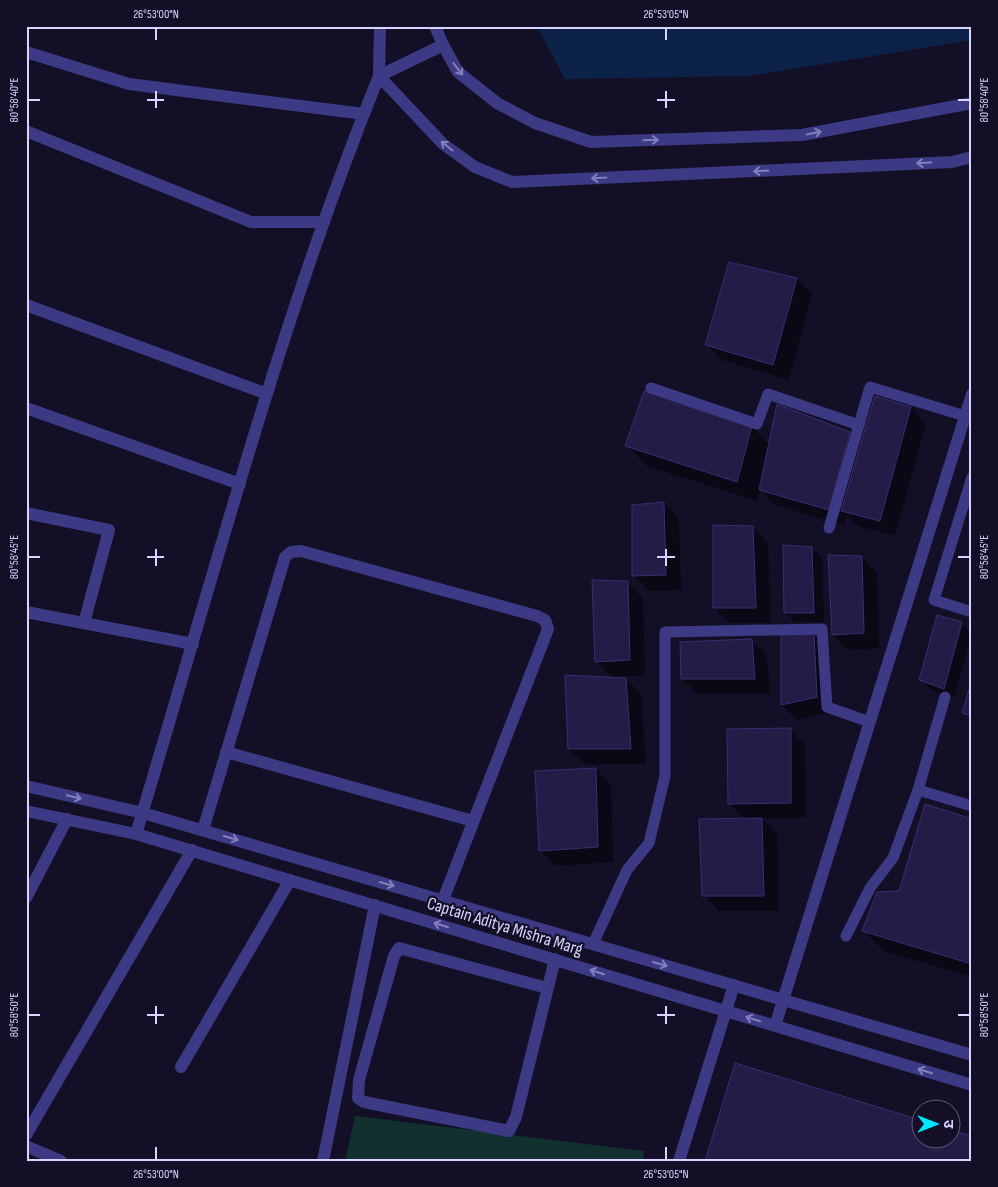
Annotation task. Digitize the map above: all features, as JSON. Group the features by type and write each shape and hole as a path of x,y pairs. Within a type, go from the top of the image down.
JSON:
{"street":[{"path":"136,834 287,326 379,76 380,26"},
{"path":"435,26 442,45 458,72 497,103 535,123 591,142 802,135 972,103"},
{"path":"379,76 442,45"},
{"path":"26,52 130,84 364,114"},
{"path":"379,76 443,144 475,167 512,182 952,162 972,157"},
{"path":"26,131 251,222 324,222"},
{"path":"26,305 267,394"},
{"path":"776,1026 972,394"},
{"path":"26,408 240,484"},
{"path":"26,513 109,530 84,623"},
{"path":"203,830 285,557 291,552 301,551 537,616 545,620 548,629 443,900"},
{"path":"26,612 193,644"},
{"path":"226,752 473,821"},
{"name":"Captain Aditya Mishra Marg","path":"26,786 143,813 203,830 972,1055"},
{"name":"Captain Aditya Mishra Marg","path":"26,810 136,834 192,850 972,1085"},
{"path":"26,898 67,819"},
{"path":"26,1135 192,850"},
{"path":"180,1067 290,880"},
{"path":"323,1161 375,905"},
{"path":"547,988 399,948 394,956 360,1080 358,1098 364,1102 509,1131 516,1117 555,959"},
{"path":"679,1161 734,985"},
{"path":"26,1146 61,1161"}],"lane":[{"path":"830,528 870,387 965,416"},
{"path":"651,388 757,424 768,394 859,425"},
{"path":"972,477 934,600 972,612"},
{"path":"593,944 627,870 649,843 665,776 665,632 822,628 827,707 870,722"},
{"path":"846,936 870,888 893,858 918,790 945,697"},
{"path":"918,790 972,806"}],"green space":[{"path":"355,1116 644,1151 643,1161 345,1161"}],"water":[{"path":"537,26 972,26 972,40 749,76 565,79"}],"building":[{"path":"729,262 797,278 773,365 705,345"},
{"path":"644,391 752,426 737,482 625,446"},
{"path":"875,396 911,407 880,521 841,511"},
{"path":"777,404 850,432 829,510 759,490"},
{"path":"664,502 666,575 632,576 632,505"},
{"path":"713,525 753,526 756,608 713,608"},
{"path":"783,545 812,547 814,613 784,613"},
{"path":"828,555 862,556 864,633 832,635"},
{"path":"592,580 628,581 630,660 595,662"},
{"path":"937,615 962,622 944,689 919,680"},
{"path":"814,633 817,697 781,705 781,635"},
{"path":"752,639 755,679 681,679 680,642"},
{"path":"565,675 626,678 631,749 568,749"},
{"path":"972,680 972,716 962,713"},
{"path":"791,728 791,803 728,804 727,729"},
{"path":"596,768 598,847 539,851 535,771"},
{"path":"925,804 972,819 972,964 862,931 877,892 899,891"},
{"path":"762,818 764,896 702,896 699,819"},
{"path":"735,1063 910,1117 910,1150 960,1150 960,1133 972,1136 972,1161 705,1161"}]}
